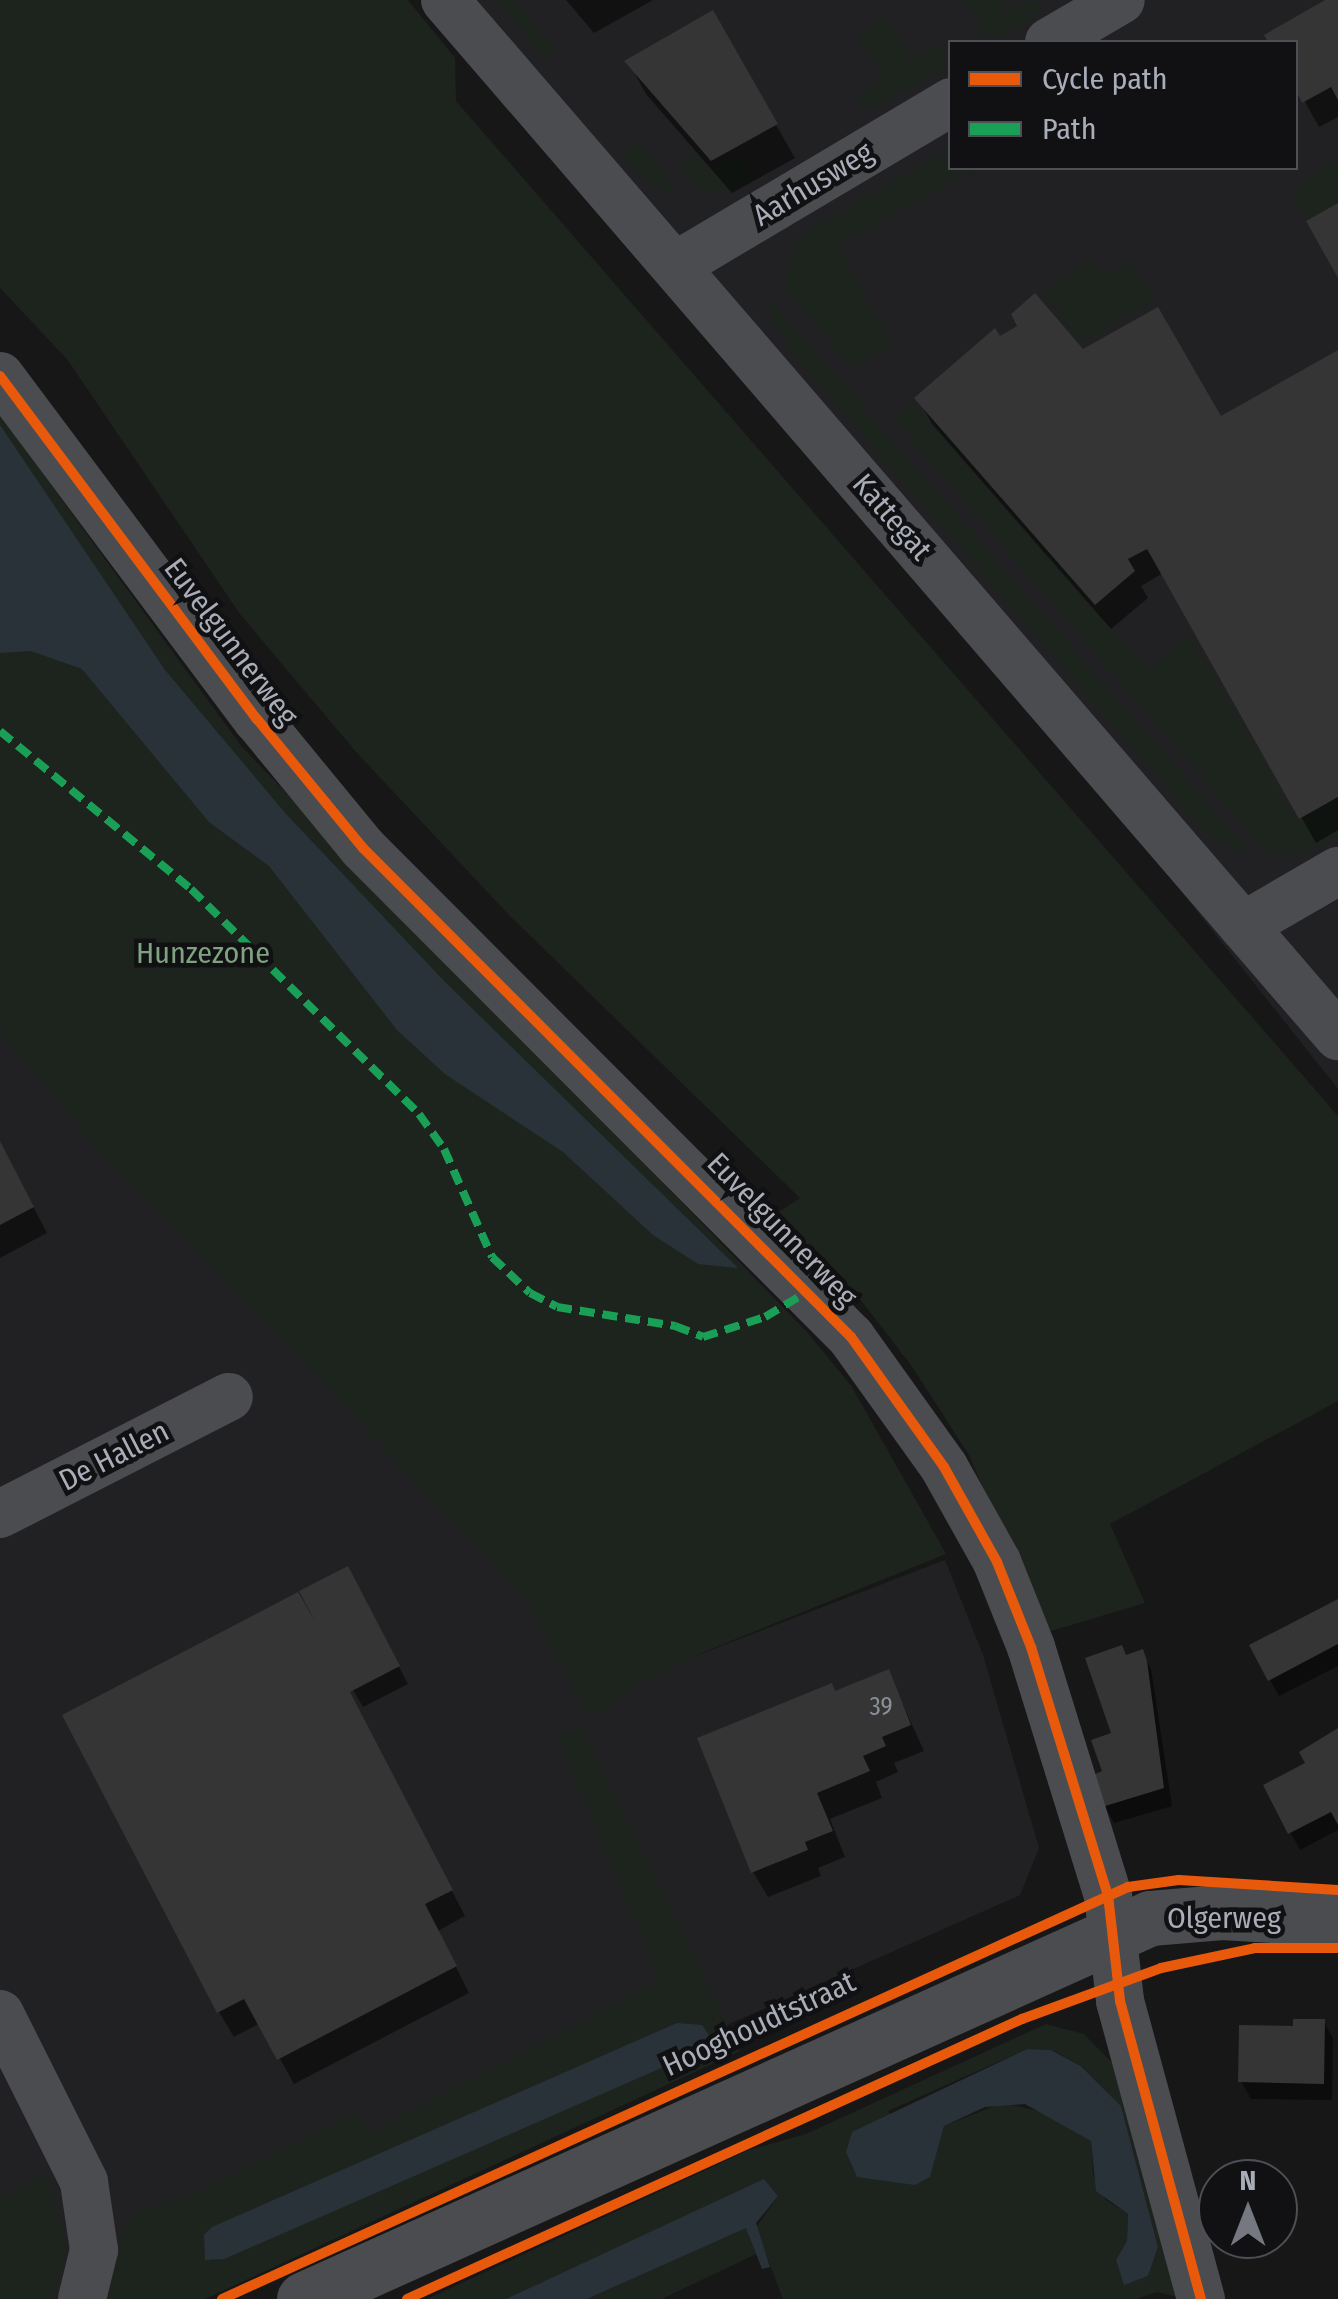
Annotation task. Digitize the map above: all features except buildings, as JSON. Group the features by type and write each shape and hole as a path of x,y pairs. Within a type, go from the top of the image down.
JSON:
{"street":[{"name":"Kattegat","path":"445,0 1338,1036"},
{"path":"1052,40 1121,0"},
{"name":"Aarhusweg","path":"675,266 948,103"},
{"name":"Euvelgunnerweg","path":"0,376 257,719 363,848 851,1337 919,1428 997,1562 1032,1647 1108,1895 1138,2076 1201,2299"},
{"path":"1243,926 1338,872"},
{"name":"De Hallen","path":"0,1514 229,1398"},
{"name":"Olgerweg","path":"1113,1932 1192,1912 1338,1920"},
{"name":"Hooghoudtstraat","path":"304,2299 1113,1932"},
{"path":"0,2014 84,2182 94,2250 82,2299"}],"shaded area":[{"path":"474,0 1338,0 1338,1089"},
{"path":"0,425 165,670 286,814 444,981 738,1268 698,1264 653,1235 563,1152 445,1074 397,1030 269,866 209,822 82,669 31,651 0,653"},
{"path":"0,1001 491,1544 591,1696 945,1560 983,1655 1039,1848 1020,1895 109,2299 0,2299"},
{"path":"677,2023 702,2025 709,2035 689,2056 224,2259 205,2260 204,2235 212,2227"},
{"path":"1027,2049 1051,2050 1081,2066 1121,2106 1158,2247 1148,2276 1124,2285 1116,2260 1127,2241 1128,2214 1096,2191 1091,2141 1025,2104 985,2107 944,2126 930,2177 915,2185 857,2177 846,2152 852,2132"},
{"path":"764,2179 778,2196 756,2223 770,2267 762,2269 746,2228 587,2299 506,2299"}],"green space":[{"path":"0,0 408,0 455,58 456,101 1338,1116 1338,1401 1110,1524 1145,1603 1044,1633 969,1455 911,1365 853,1290 776,1214 800,1198 510,916 357,753 240,614 67,359 0,288"},
{"path":"495,0 513,0 557,52 543,57"},
{"path":"964,0 1001,0 1006,9 1037,0 1040,7 1034,18 995,39 986,37"},
{"path":"887,18 911,60 940,45 946,69 867,111 855,95 883,79 858,35"},
{"path":"638,141 682,196 647,183 620,155"},
{"path":"948,150 948,170 972,170 837,246 893,344 852,367 785,291 793,246 813,227"},
{"path":"694,153 710,172 740,154 755,179 705,195 678,165"},
{"path":"1338,160 1338,203 1308,220 1289,189"},
{"path":"1094,260 1104,274 1128,261 1156,299 1082,342 1040,291"},
{"path":"769,298 1253,855 1214,840 1183,807 792,353 772,320"},
{"path":"912,402 1148,669 1189,634 1298,820 1338,798 1338,833 1304,853 1270,856 893,418"},
{"name":"Hunzezone","path":"0,415 242,747 807,1332 852,1387 946,1554 699,1654 638,1684 590,1719 530,1608 480,1549 83,1132 0,1031"},
{"path":"581,1726 740,2051 205,2299 104,2299 121,2234 133,2216 170,2198 178,2202 356,2112 369,2133 660,1980 557,1736","holes":["676,2023 688,2023 700,2047 689,2056 212,2261 204,2235 212,2227"]},
{"path":"1046,2024 1084,2034 1121,2072 1187,2299 1157,2292 1136,2299 783,2299 756,2228 778,2196 764,2180 506,2299 427,2299 749,2150 806,2134","holes":["1027,2049 1052,2050 1082,2066 1121,2106 1158,2247 1148,2276 1124,2284 1116,2260 1127,2241 1128,2214 1106,2200 1093,2175 1091,2141 1043,2112 1002,2103 944,2126 930,2176 888,2111"]},
{"path":"47,2173 67,2244 53,2299 0,2299 0,2198"},
{"path":"747,2227 756,2254 662,2299 587,2299"}],"marked path":[{"path":"0,731 191,889 419,1114 444,1149 492,1257 530,1293 557,1307 675,1326 703,1337 765,1317 807,1292"}],"cycle path":[{"path":"0,376 257,719 363,848 851,1337 944,1467 997,1562 1031,1647 1108,1895 1120,2001 1201,2299"},
{"path":"222,2299 1128,1887 1179,1880 1338,1890"},
{"path":"407,2299 1022,2019 1161,1968 1255,1948 1338,1948"}]}
